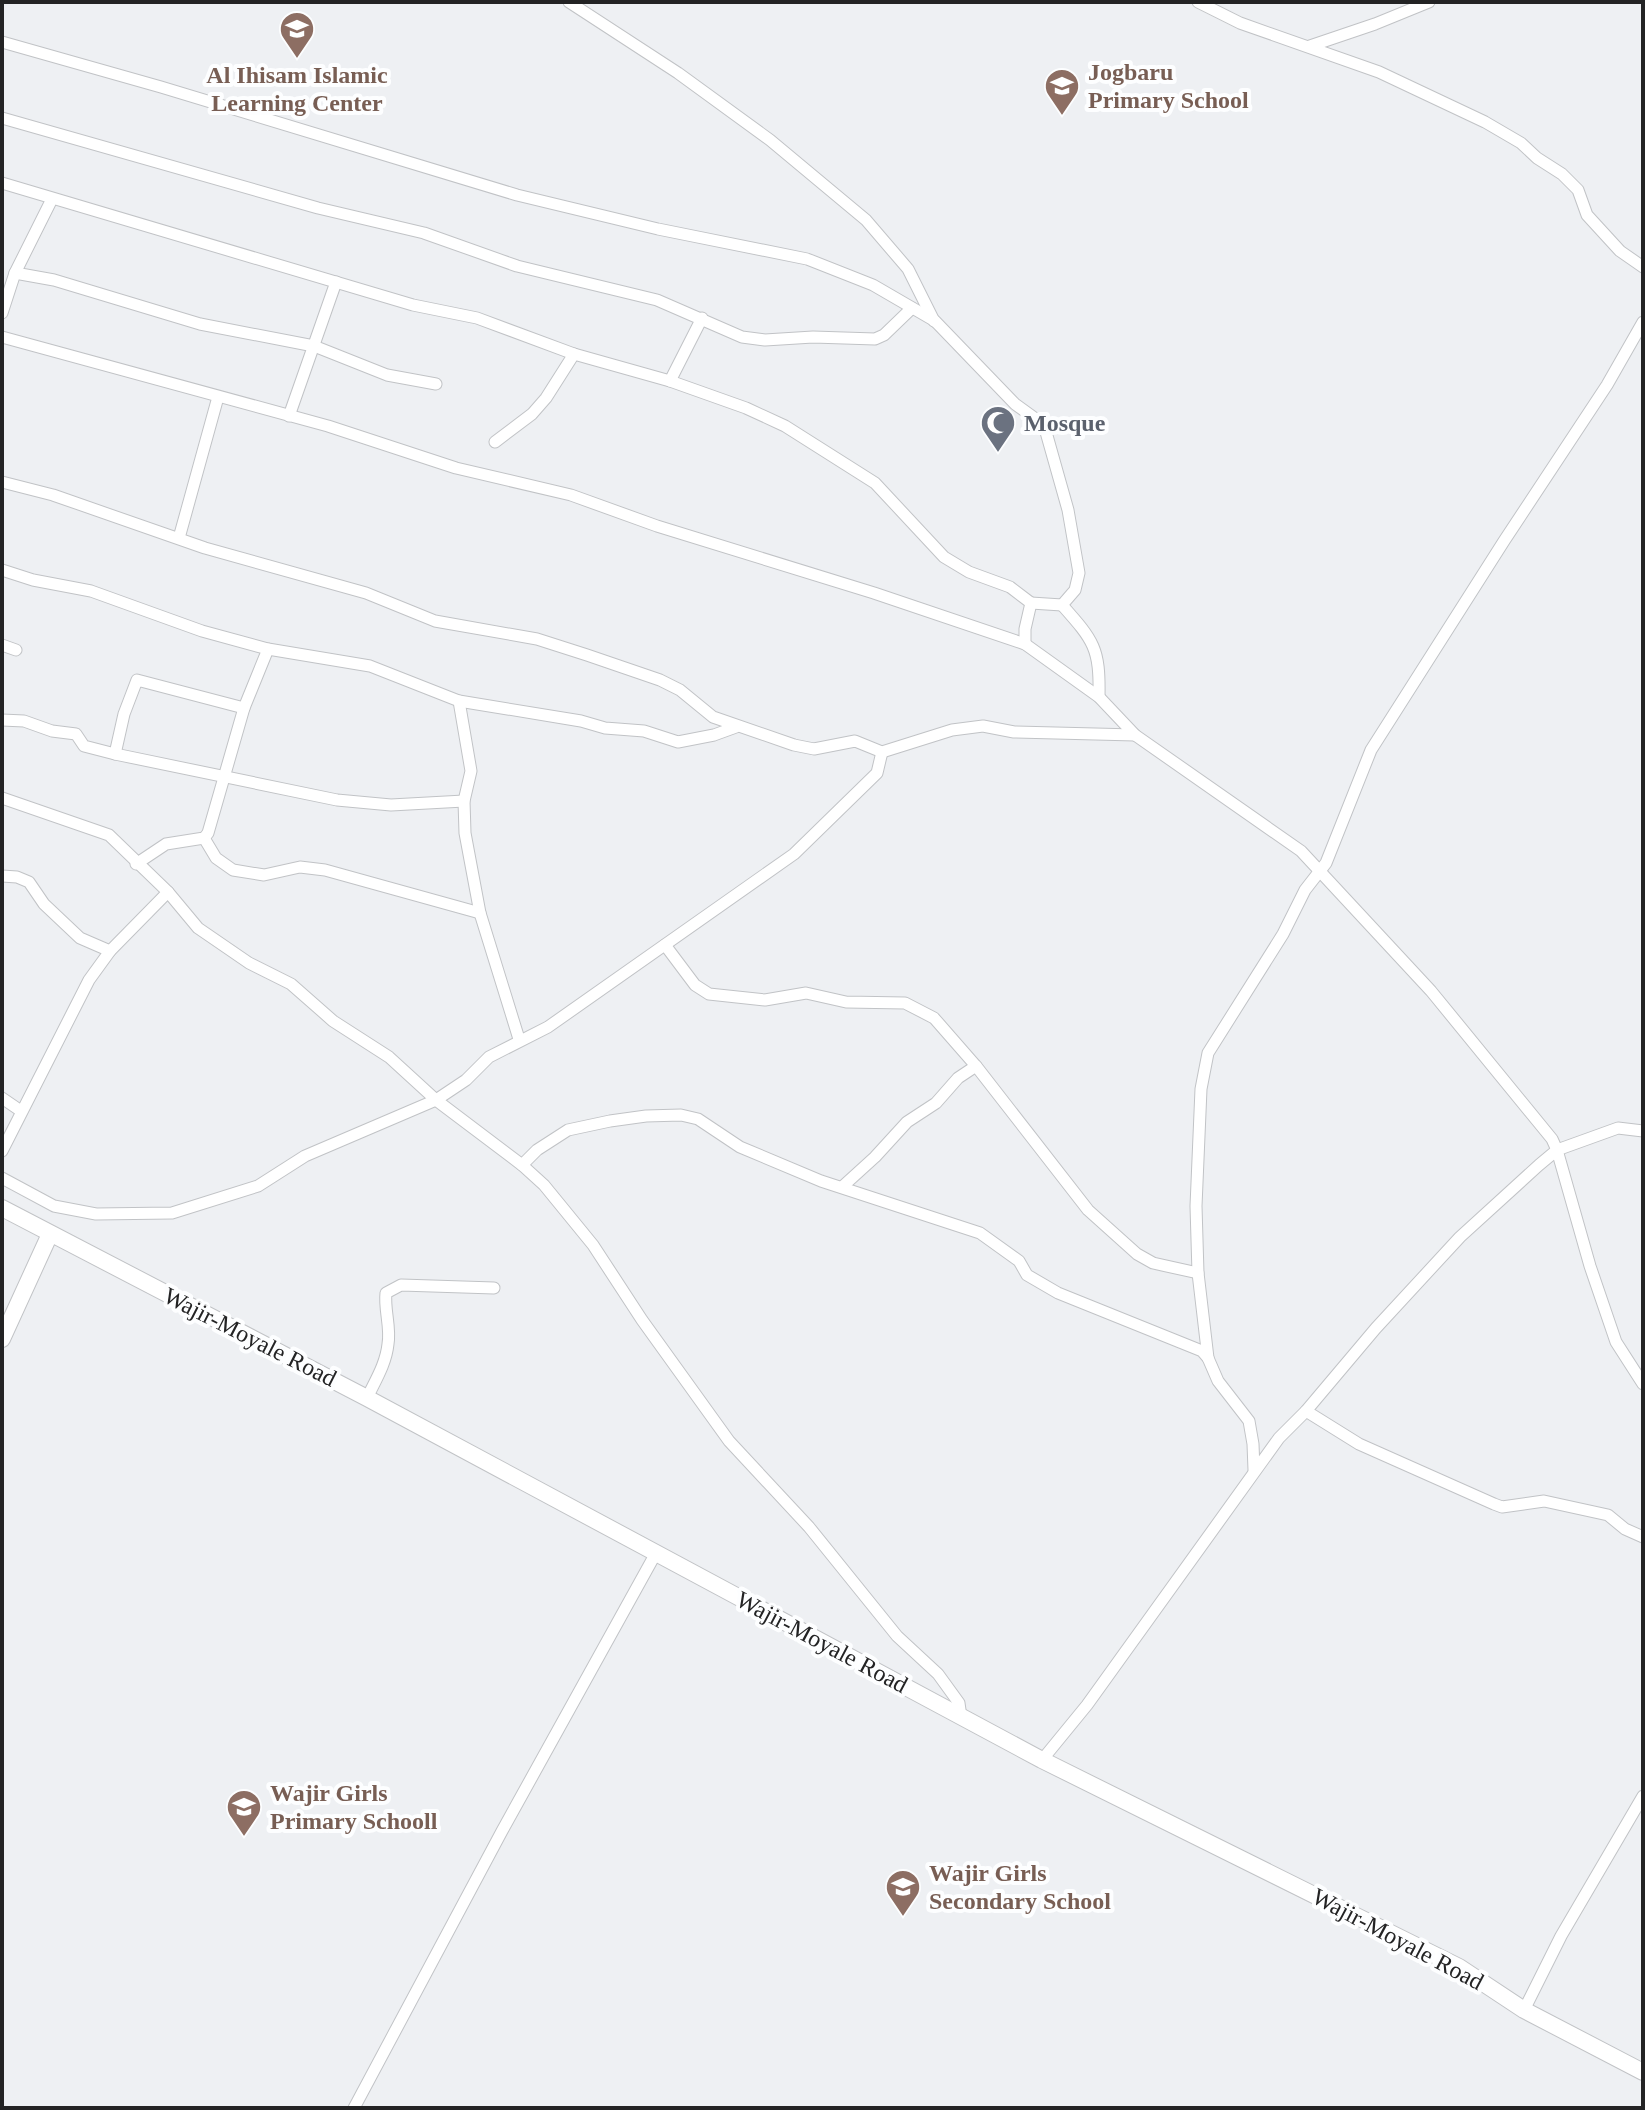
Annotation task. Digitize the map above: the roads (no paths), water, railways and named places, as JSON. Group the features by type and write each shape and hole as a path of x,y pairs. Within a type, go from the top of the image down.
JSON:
{"main road":[{"name":"Wajir-Moyale Road","path":"2,1208 367,1398 1042,1760 1459,1967 1524,2010 1643,2072"},
{"path":"2,1339 9,1304 50,1234"}],"street":[{"path":"569,2 678,73 758,131 866,220 908,269 935,321 1015,404 1044,425 1068,510 1079,573 1075,590 1062,605"},
{"path":"1198,2 1240,23 1310,46 1415,88 1521,143 1578,190 1587,215 1620,251 1643,267"},
{"path":"1310,46 1429,2"},
{"path":"2,42 517,195 807,259 847,273 935,321"},
{"path":"2,118 318,208 424,233 517,266 657,300 742,337 765,340 813,337 866,340 884,335 912,308"},
{"path":"2,183 413,305 477,318 574,354 670,381 746,408 785,426 875,483 944,557 969,572 1010,587 1031,603 1062,605 1088,634 1100,662 1099,697"},
{"path":"2,313 15,273 52,199"},
{"path":"15,273 54,280 200,324 314,346 387,375 436,384"},
{"path":"289,416 336,282"},
{"path":"670,381 702,318"},
{"path":"1254,1470 1249,1421 1218,1381 1208,1358 1198,1273 1196,1206 1201,1089 1208,1053 1283,934 1317,871 1329,858 1371,750 1607,385 1643,322"},
{"path":"2,337 328,426 456,468 571,495 657,526 888,597 1025,644 1099,697 1135,735 1301,851 1431,991 1497,1068 1552,1139 1616,1342 1643,1384"},
{"path":"495,442 532,414 574,354"},
{"path":"179,538 218,397"},
{"path":"2,482 53,495 205,548 366,593 435,621 537,639 587,655 660,680 680,690 713,717 736,727 814,749 855,741 882,752 952,730 983,726 1014,732 1135,735"},
{"path":"2,570 33,580 91,591 202,631 268,649 370,666 459,701 581,721 605,728 644,731 678,742 736,727"},
{"path":"1025,644 1031,603"},
{"path":"2,645 16,650"},
{"path":"136,864 166,844 204,838 208,833 244,708 268,649"},
{"path":"115,754 124,714 137,680 244,708"},
{"path":"459,701 471,771 464,801 465,833 480,913 519,1039"},
{"path":"2,720 24,721 52,731 76,734 84,746 115,754 364,802 391,805 464,801"},
{"path":"2,1178 54,1206 96,1214 172,1213 258,1186 305,1156 436,1100 466,1080 489,1057 519,1039 548,1027 794,854 877,773 882,752"},
{"path":"2,798 109,835 168,892 198,928 249,963 291,984 333,1021 389,1057 436,1100 544,1185 593,1245 642,1320 729,1441 809,1527 897,1636 938,1674 959,1703 961,1717"},
{"path":"204,838 216,858 233,870 264,875 300,867 325,870 480,913"},
{"path":"2,876 29,882 44,904 80,938 110,951"},
{"path":"2,1151 89,980 110,951 168,892"},
{"path":"665,945 695,985 720,997 733,995 765,1000 806,993 846,1002 905,1003 934,1018 976,1066 1088,1210 1137,1254 1153,1263 1198,1273"},
{"path":"842,1187 907,1122 936,1103 958,1078 976,1066"},
{"path":"2,1098 21,1111"},
{"path":"522,1165 537,1150 568,1130 610,1121 681,1115 698,1119 740,1147 821,1181 980,1233 1019,1261 1027,1275 1058,1293 1194,1346 1208,1358"},
{"path":"1042,1760 1087,1705 1279,1438 1460,1237 1557,1150 1618,1128 1643,1131"},
{"path":"367,1398 380,1372 388,1345 386,1293 401,1285 494,1288"},
{"path":"1306,1411 1359,1444 1494,1504 1512,1506 1544,1501 1608,1515 1625,1529 1643,1537"},
{"path":"354,2108 656,1553"},
{"path":"1524,2010 1561,1936 1643,1796"}],"place":[{"name":"Al Ihisam Islamic Learning Center","path":"297,60"},
{"name":"Jogbaru Primary School","path":"1062,117"},
{"name":"Mosque","path":"998,454"},
{"name":"Wajir Girls Primary Schooll","path":"244,1838"},
{"name":"Wajir Girls Secondary School","path":"903,1918"}]}
